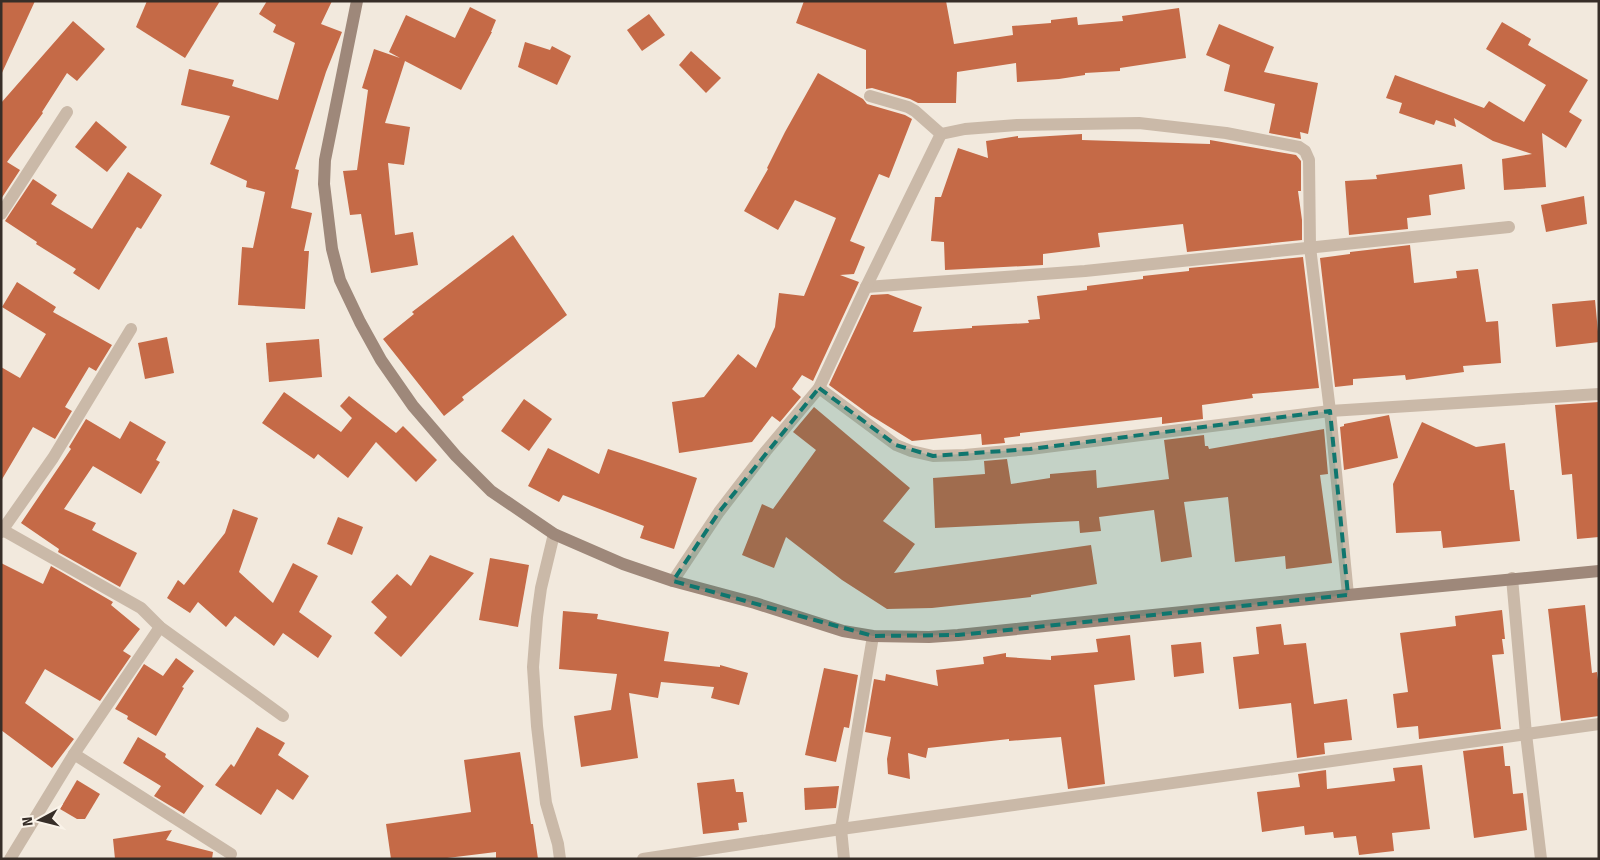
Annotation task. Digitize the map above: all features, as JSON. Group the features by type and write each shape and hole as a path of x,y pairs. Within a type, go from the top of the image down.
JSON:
{"street":[{"path":"357,1 336,101 324,184 332,249 340,280 381,360 413,406 456,456 491,491 554,534 623,564 673,581 755,603 843,631 873,636 929,637 958,635 1512,578 1599,571"},
{"path":"870,96 908,107 941,134"},
{"path":"1,214 67,112"},
{"path":"941,134 965,129 1017,125 1140,123 1226,133 1299,147 1305,151 1309,160 1310,247 1330,411 1348,595"},
{"path":"673,581 719,512 766,451 819,388 941,134"},
{"path":"866,287 1085,271 1509,227"},
{"path":"130,329 53,458 2,530 141,608 160,627 283,716"},
{"path":"819,388 896,445 911,452 933,456 1030,449 1330,411 1599,394"},
{"path":"554,534 541,588 533,668 537,726 546,803 558,844 560,859"},
{"path":"1512,578 1526,734 1541,859"},
{"path":"10,859 74,754 160,627"},
{"path":"844,859 841,829 873,636"},
{"path":"643,859 841,829 1599,724"},
{"path":"74,754 232,854"}],"highlighted area":[{"path":"819,388 896,445 933,456 1030,449 1330,411 1348,595 958,635 873,636 673,581 719,512"}],"building":[{"path":"1,1 35,1 1,75"},
{"path":"147,1 220,1 185,58 136,27"},
{"path":"267,1 332,1 321,24 342,32 326,72 295,169 299,170 291,208 312,213 304,251 309,251 305,309 238,305 242,247 253,248 265,192 246,187 247,181 210,164 230,116 181,105 189,69 234,80 232,86 278,100 295,43 273,32 276,25 259,14"},
{"path":"804,1 946,1 954,44 1013,35 1012,26 1051,23 1051,20 1077,17 1078,25 1123,21 1122,16 1179,8 1186,58 1120,68 1120,71 1085,73 1085,75 1059,79 1017,82 1016,63 957,72 956,103 918,103 872,88 866,89 866,50 796,23"},
{"path":"470,7 496,20 492,32 461,90 405,61 385,123 410,127 404,165 388,163 395,235 413,232 418,265 371,273 361,214 350,215 343,171 357,170 368,90 362,88 374,49 400,58 389,52 406,15 455,38"},
{"path":"649,14 665,35 642,51 627,30"},
{"path":"73,21 105,49 77,81 67,73 43,113 7,162 20,170 1,199 1,103"},
{"path":"1502,22 1531,39 1528,45 1588,80 1569,112 1582,120 1566,148 1542,133 1546,187 1504,190 1502,159 1532,154 1493,141 1454,118 1456,127 1436,120 1434,125 1399,113 1402,103 1386,98 1395,75 1484,108 1489,101 1524,122 1546,85 1486,49"},
{"path":"1219,24 1274,47 1264,72 1318,83 1308,134 1300,132 1301,139 1269,133 1275,104 1224,91 1230,65 1206,55"},
{"path":"525,42 550,50 552,46 571,56 557,85 518,67"},
{"path":"691,51 721,78 706,93 679,65"},
{"path":"818,73 863,99 867,104 905,115 912,119 889,178 879,174 850,241 865,247 854,274 840,275 859,282 813,381 802,375 792,389 801,397 780,422 772,416 752,442 679,453 672,402 704,397 738,354 756,368 775,327 779,293 804,296 836,218 795,200 778,230 744,211"},
{"path":"96,121 127,147 107,172 75,147"},
{"path":"1082,134 1082,140 1210,144 1210,140 1296,155 1301,161 1301,191 1298,191 1302,220 1302,240 1187,252 1183,224 1098,233 1100,247 1043,254 1043,265 945,270 944,242 931,241 935,197 941,197 958,148 988,158 986,141 1018,136 1018,138"},
{"path":"1462,164 1465,189 1429,195 1431,215 1407,218 1408,229 1349,235 1345,181 1377,179 1376,175"},
{"path":"128,172 162,195 141,229 137,227 99,290 73,273 76,269 36,244 37,242 5,221 33,179 57,195 51,204 92,229"},
{"path":"1584,196 1587,224 1546,232 1541,205"},
{"path":"513,235 567,315 462,397 464,400 444,416 383,339 414,314 412,312"},
{"path":"1410,245 1414,283 1457,278 1456,271 1478,269 1486,322 1498,321 1501,363 1463,366 1464,372 1406,380 1405,375 1353,379 1353,385 1335,387 1320,258 1350,254 1350,252"},
{"path":"1303,257 1319,388 1252,394 1253,398 1202,405 1203,419 1162,424 1162,417 1020,433 1020,436 1004,438 1005,443 982,445 981,434 912,441 870,415 829,385 871,295 888,294 922,307 913,332 1029,323 1028,320 1040,319 1037,296 1087,290 1087,286 1143,279 1143,276 1189,271 1189,268"},
{"path":"17,282 56,307 53,312 112,345 96,371 89,367 65,407 72,411 55,439 33,427 1,481 1,367 20,378 46,334 2,307"},
{"path":"1595,300 1599,342 1556,347 1552,304"},
{"path":"167,337 174,373 145,379 138,343"},
{"path":"319,339 322,377 269,382 266,343"},
{"path":"284,392 341,432 352,418 340,406 349,396 396,433 403,426 437,460 416,482 376,442 348,478 318,454 314,459 262,423"},
{"path":"524,399 552,419 529,451 501,431"},
{"path":"1599,402 1599,537 1577,539 1572,474 1562,475 1555,405"},
{"path":"814,407 910,488 883,521 915,544 894,573 1091,545 1097,584 1031,595 1031,597 932,608 887,609 842,580 786,537 774,568 742,555 762,504 773,509 816,450 793,432"},
{"path":"1389,415 1398,458 1344,470 1340,427 1344,426 1344,424"},
{"path":"86,419 120,439 130,421 166,442 156,460 160,462 141,494 93,466 64,509 96,523 92,530 137,553 120,587 58,552 59,549 21,523 71,449 69,447"},
{"path":"1422,422 1476,447 1505,443 1510,490 1514,490 1520,541 1443,548 1441,531 1396,533 1393,484"},
{"path":"1324,429 1328,474 1320,475 1332,563 1286,569 1285,556 1235,562 1228,497 1184,502 1192,557 1161,562 1154,510 1099,517 1101,531 1080,533 1079,521 935,528 933,478 985,474 984,461 1007,459 1011,484 1050,478 1050,474 1096,470 1097,488 1169,479 1164,440 1204,435 1205,446 1208,446 1209,449"},
{"path":"548,448 599,474 608,449 697,478 674,549 640,538 644,526 563,495 559,502 528,486"},
{"path":"233,509 258,518 239,572 273,603 293,563 318,576 299,612 332,636 318,658 283,633 274,646 235,616 226,627 198,602 190,613 167,598 178,580 184,585 225,533"},
{"path":"338,517 363,527 352,555 327,544"},
{"path":"430,555 474,573 401,657 374,633 387,617 371,602 397,574 411,586"},
{"path":"490,558 529,565 518,627 479,620"},
{"path":"1,563 43,584 51,566 113,602 111,605 140,629 123,651 131,656 100,701 45,669 25,703 74,739 52,768 1,730"},
{"path":"1585,605 1592,673 1597,672 1599,687 1599,716 1561,721 1548,609"},
{"path":"1502,610 1505,639 1502,639 1504,654 1492,655 1501,729 1419,739 1418,726 1397,728 1393,694 1408,692 1400,633 1456,626 1455,616"},
{"path":"563,611 598,614 597,619 669,632 664,661 720,667 720,665 748,673 739,705 711,698 714,687 661,682 658,698 629,693 638,758 581,767 574,716 611,710 617,674 559,669"},
{"path":"1281,624 1284,645 1306,643 1314,704 1347,699 1352,740 1324,743 1325,754 1297,758 1291,703 1239,709 1233,657 1259,654 1256,627"},
{"path":"1130,635 1135,680 1094,685 1105,784 1068,789 1061,737 1009,741 1009,739 928,748 926,758 908,753 910,779 888,774 887,759 891,737 865,732 874,679 885,681 886,674 938,686 936,670 984,664 983,657 1006,653 1006,657 1051,660 1051,656 1098,652 1096,639"},
{"path":"1201,642 1204,673 1174,677 1171,645"},
{"path":"176,658 194,671 182,687 184,688 156,736 127,719 128,716 115,709 144,664 163,676"},
{"path":"824,668 858,675 849,728 844,727 836,762 805,755"},
{"path":"257,727 285,743 278,755 309,776 293,800 277,789 261,815 215,785 231,764 234,767"},
{"path":"138,737 166,754 165,757 204,786 184,814 154,796 161,786 123,763"},
{"path":"1503,746 1505,766 1510,766 1513,794 1523,793 1527,830 1474,838 1463,751"},
{"path":"520,752 538,859 496,859 496,852 439,859 391,859 386,824 471,812 464,760"},
{"path":"1422,765 1430,829 1392,833 1394,851 1359,855 1356,836 1334,838 1333,832 1305,835 1304,826 1262,832 1257,792 1300,787 1298,774 1326,770 1327,789 1395,781 1393,768"},
{"path":"734,779 736,792 743,792 747,822 738,823 739,830 703,834 697,783"},
{"path":"77,780 100,794 85,819 77,819 60,809"},
{"path":"839,786 836,808 805,810 804,788"},
{"path":"172,830 166,840 213,852 212,859 115,859 113,839"}]}
